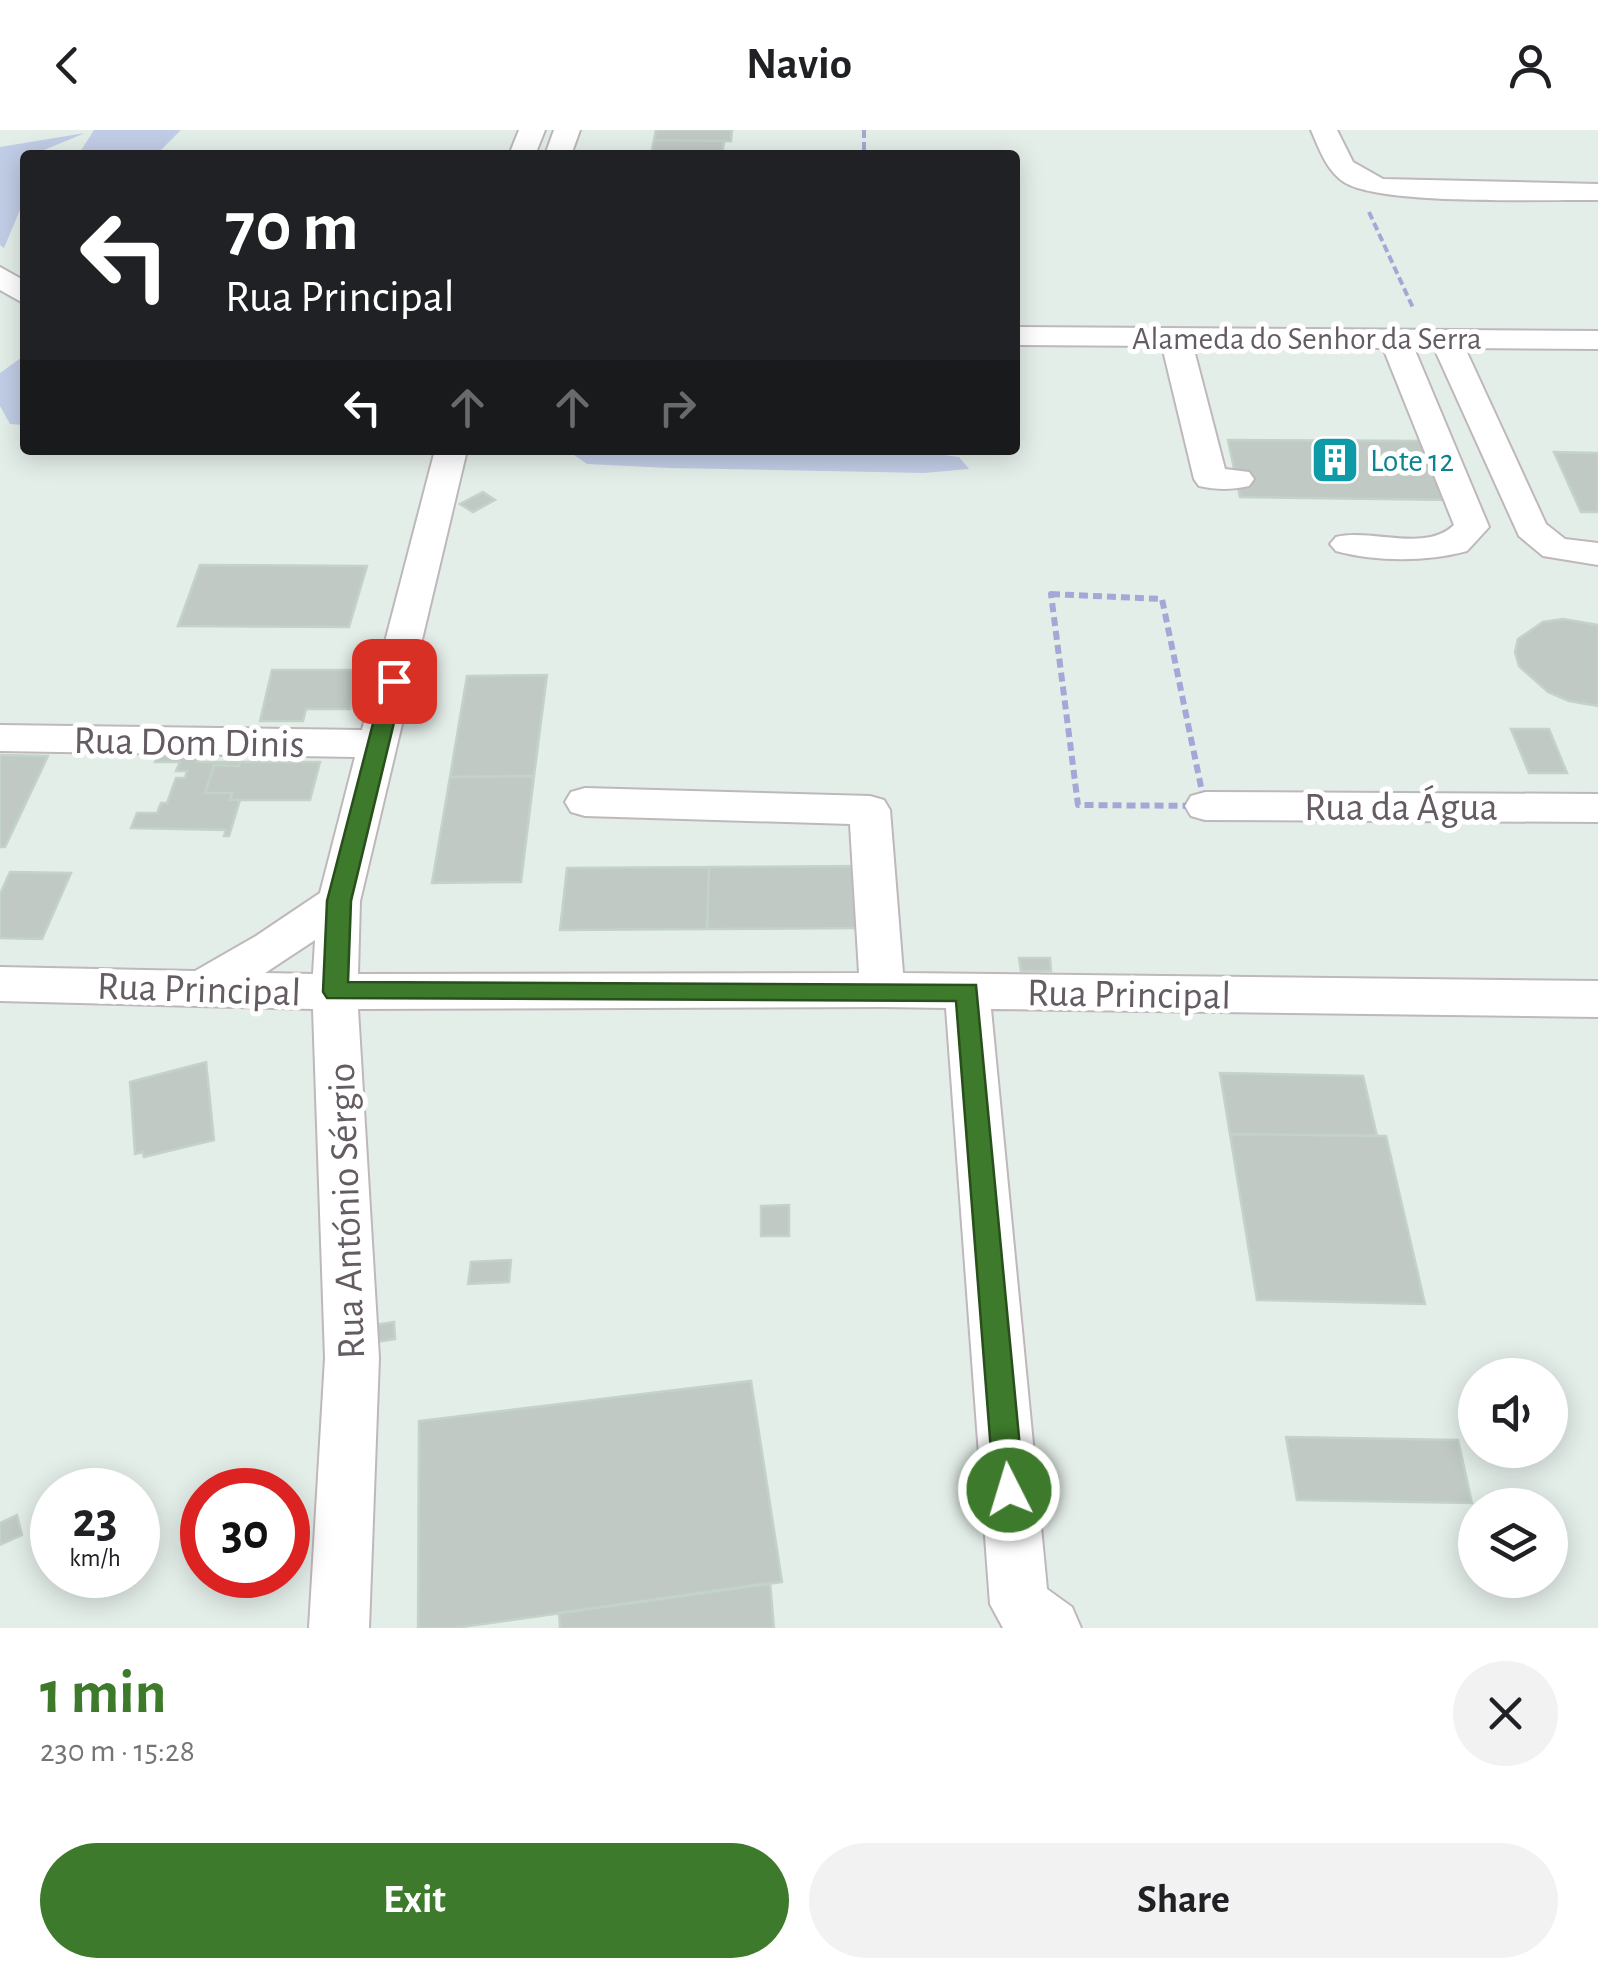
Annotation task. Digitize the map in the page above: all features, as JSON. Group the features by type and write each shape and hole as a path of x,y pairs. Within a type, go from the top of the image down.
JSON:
{"street":[{"path":"1324,130 1340,165 1351,179 1363,182 1412,190 1598,192"},
{"path":"0,276 20,291"},
{"name":"Alameda do Senhor da Serra","path":"1020,336 1598,340"},
{"path":"1175,338 1211,478 1236,478"},
{"path":"1422,339 1522,489 1531,528 1555,548 1598,554"},
{"path":"1348,544 1406,548 1455,544 1472,527 1422,339"},
{"name":"Rua António Sérgio","path":"339,1628 352,1358 335,992 339,901 450,455"},
{"name":"Rua Dom Dinis","path":"0,738 378,744"},
{"path":"584,802 870,810 882,990"},
{"name":"Rua da Água","path":"1205,806 1598,808"},
{"path":"199,990 272,948 339,901"},
{"name":"Rua Principal","path":"0,984 335,992 882,990 1598,999"},
{"path":"968,991 1019,1604 1051,1628"}],"path":[{"path":"1363,182 1365,203 1422,339"},
{"path":"1052,594 1162,599 1205,806 1078,805 1052,594"}],"shaded area":[{"path":"94,130 181,130 161,150 81,150"},
{"path":"85,133 44,150 20,150 20,210 4,248 0,245 0,147"},
{"path":"20,359 20,425 10,424 0,406 0,373"},
{"path":"574,455 944,455 959,457 969,469 924,473 587,464"}],"building":[{"path":"656,130 732,130 731,141 654,140"},
{"path":"654,140 724,141 723,150 652,150"},
{"name":"Lote 12","path":"1228,440 1431,441 1453,500 1240,497"},
{"path":"1554,452 1598,453 1598,512 1581,512"},
{"path":"483,492 495,500 473,512 460,504"},
{"path":"200,565 367,566 349,627 178,626"},
{"path":"1563,619 1598,625 1598,706 1569,701 1548,692 1519,666 1515,652 1518,639 1543,622"},
{"path":"272,670 360,670 350,709 306,709 303,721 260,721"},
{"path":"547,675 534,776 450,777 467,676"},
{"path":"1511,729 1549,729 1567,773 1529,773"},
{"path":"0,755 48,756 5,847 0,847"},
{"path":"158,755 200,755 197,762 240,762 239,766 214,765 205,793 232,793 230,800 240,800 229,836 224,836 226,830 131,828 137,813 157,813 161,803 167,803 176,778 185,778 187,771 176,771 180,762 155,762"},
{"path":"240,762 320,762 310,800 230,800 232,793 205,793 214,765 239,766"},
{"path":"534,776 521,882 432,883 450,777"},
{"path":"859,866 862,928 707,929 709,867"},
{"path":"709,867 707,929 560,930 567,868"},
{"path":"10,872 71,873 42,939 0,938 0,894"},
{"path":"1019,958 1050,958 1051,971 1021,971"},
{"path":"206,1062 214,1140 144,1157 143,1152 135,1154 130,1082"},
{"path":"1220,1073 1363,1076 1377,1136 1230,1134"},
{"path":"1230,1134 1386,1136 1425,1304 1257,1300"},
{"path":"789,1205 789,1236 761,1236 761,1206"},
{"path":"511,1260 509,1282 468,1284 471,1262"},
{"path":"394,1322 395,1339 376,1342 375,1325"},
{"path":"751,1381 782,1582 455,1628 418,1628 419,1421"},
{"path":"1286,1437 1458,1440 1458,1468 1464,1468 1469,1488 1458,1488 1458,1503 1297,1500"},
{"path":"17,1515 22,1535 0,1545 0,1523"},
{"path":"770,1583 774,1628 560,1628 559,1613"}],"place":[{"name":"Lote 12","path":"1335,460"}],"route":[{"path":"394,681 339,901 335,992 968,991 1009,1490"}]}
